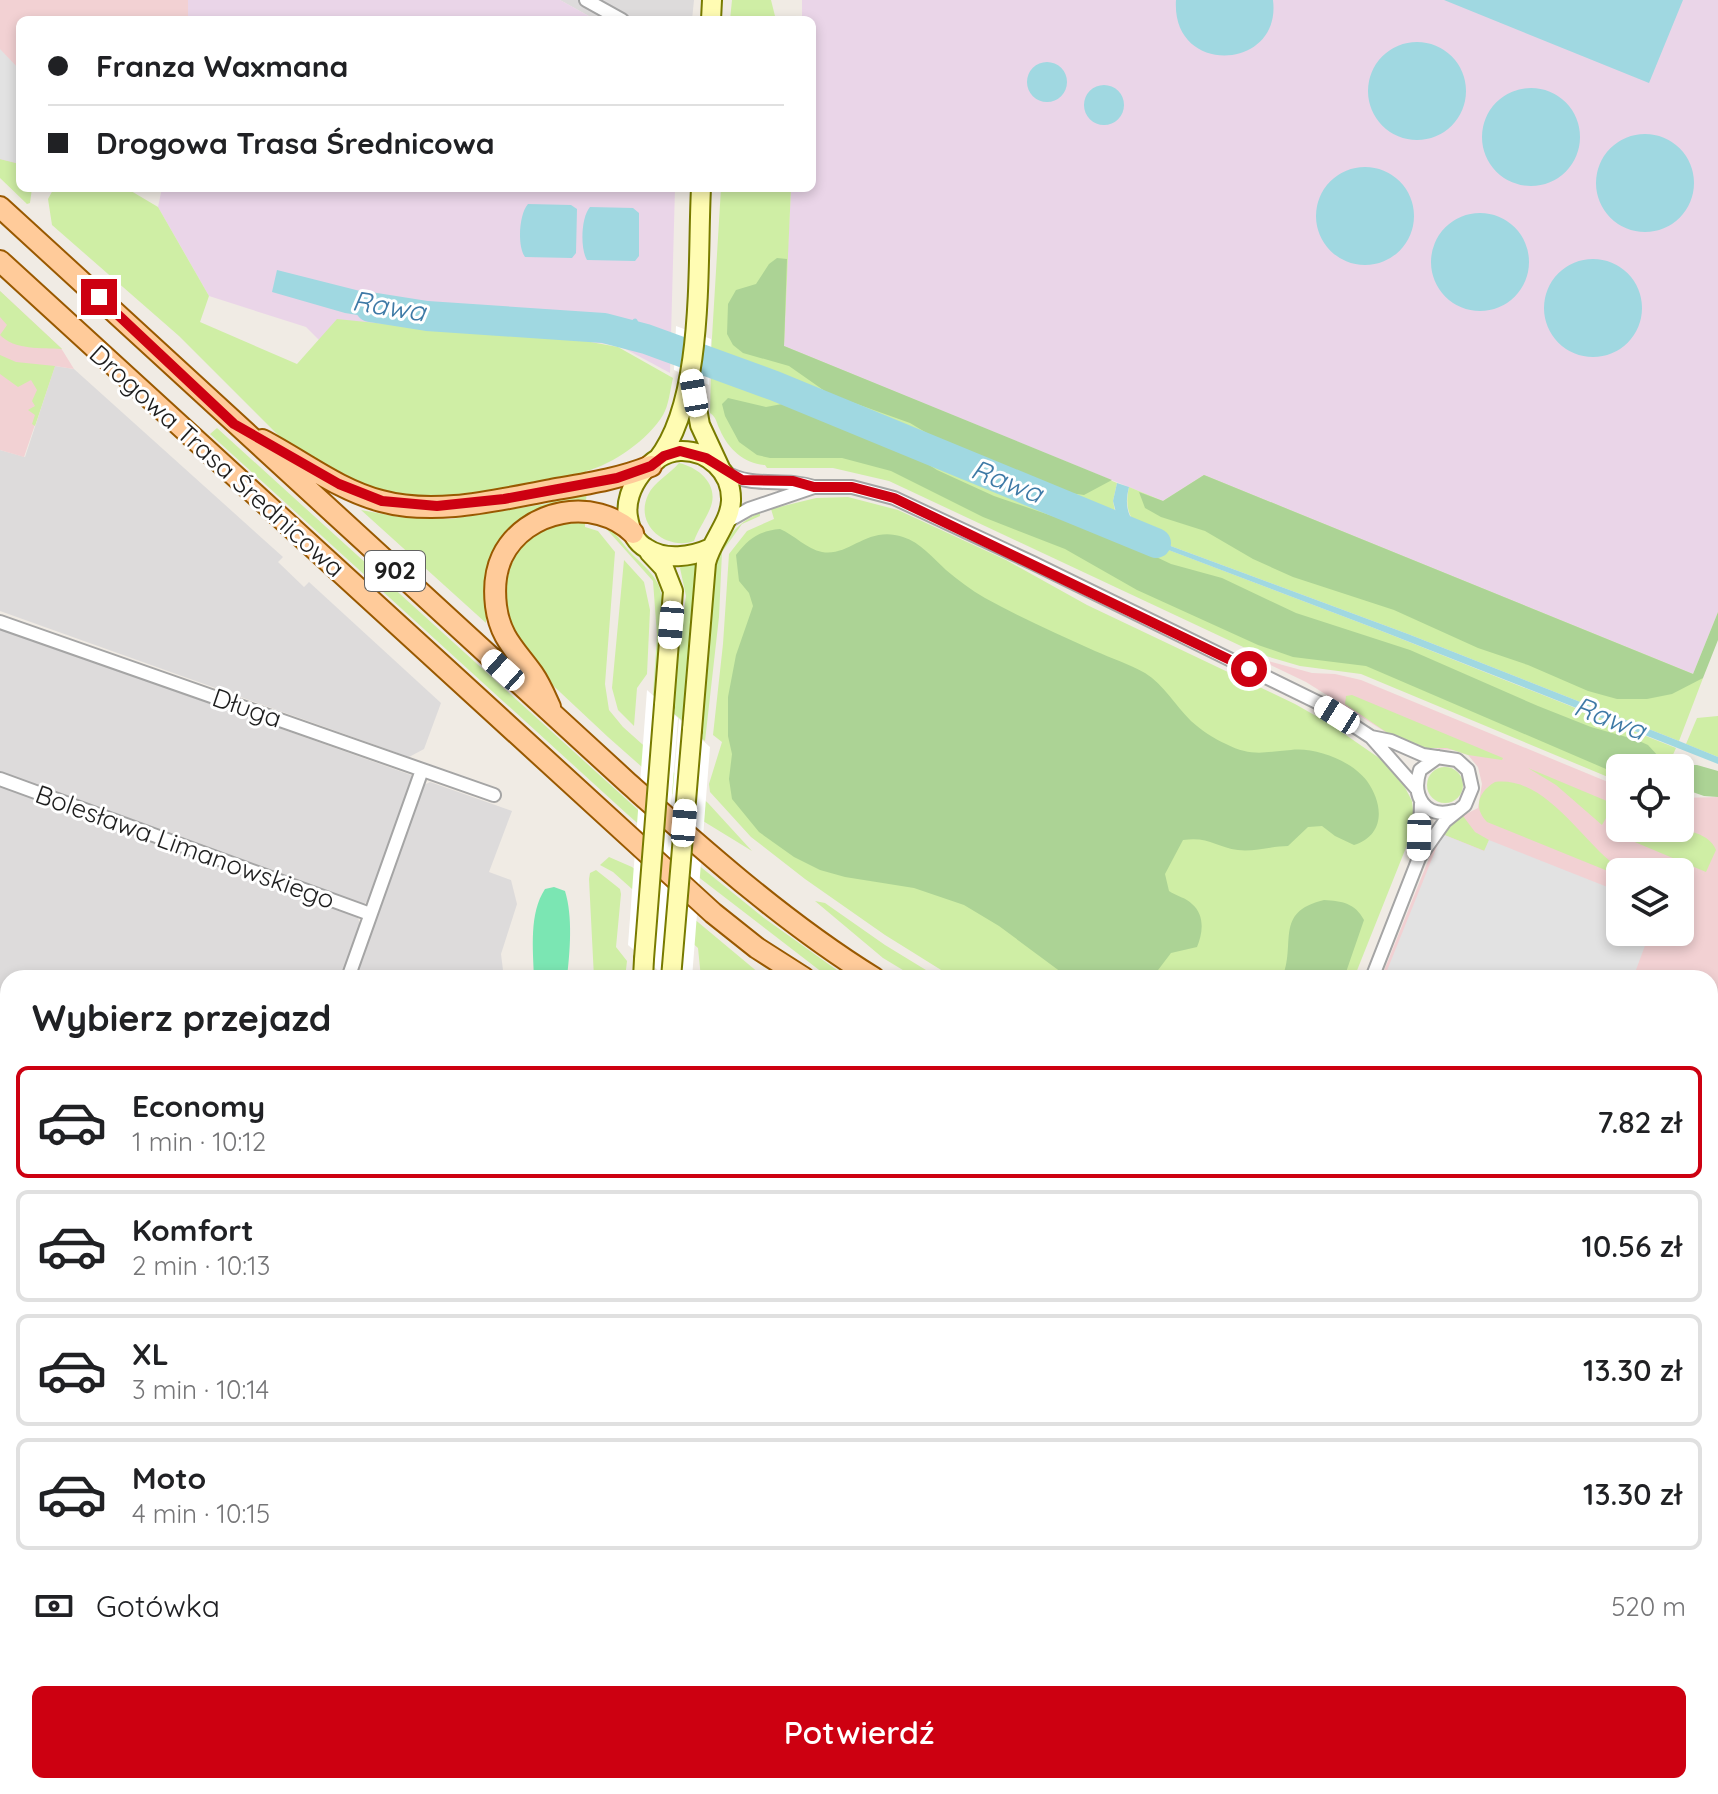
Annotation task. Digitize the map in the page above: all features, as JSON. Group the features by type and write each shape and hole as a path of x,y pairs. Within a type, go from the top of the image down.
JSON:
{"main road":[{"name":"Drogowa Trasa Średnicowa","path":"0,207 234,424 714,859 846,961"},
{"name":"Drogowa Trasa Średnicowa","path":"0,261 702,903 757,948"},
{"path":"234,424 339,484 363,495 402,505 437,506 504,499 617,478 654,463"},
{"path":"556,718 533,674 518,657 500,625 495,595 503,555 530,527 563,513 599,512 618,521 638,540"},
{"path":"757,948 779,970"},
{"name":"902","path":"757,948 791,970"},
{"path":"846,961 868,970"},
{"name":"902","path":"846,961 861,970"}],"street":[{"path":"586,0 615,16"},
{"path":"643,970 673,591 664,568 638,540 627,511 635,481 654,463 671,438 691,377 701,192"},
{"path":"672,970 704,578 711,548 731,501 729,485 700,425 691,377"},
{"path":"654,463 680,451 706,458 748,482 793,481 814,487 852,487 906,504 1319,703 1371,737 1416,788 1421,804 1419,858"},
{"path":"723,524 749,509 814,487"},
{"path":"638,540 660,554 677,557 711,548"},
{"name":"Długa","path":"0,622 494,795"},
{"path":"1371,737 1391,741 1423,755 1457,760 1468,770 1472,779 1470,797 1465,805 1442,813 1421,804"},
{"path":"1416,788 1420,770 1438,757"},
{"path":"351,970 422,770"},
{"name":"Bolesława Limanowskiego","path":"0,779 370,914"},
{"path":"1375,970 1419,858 1436,832 1456,810"}],"shaded area":[{"path":"0,0 188,0 188,16 16,16 16,183 0,169"},
{"path":"188,0 560,0 589,16 188,16"},
{"path":"560,0 694,0 692,16 589,16"},
{"path":"802,0 1718,0 1718,612 1693,674 1204,476 1163,501 783,346 791,192 816,192 816,16 802,16"},
{"path":"0,49 16,66 16,163 0,159"},
{"path":"161,192 675,192 670,373 618,345 586,342 325,346 306,327 209,296 158,207"},
{"path":"0,291 61,348 74,369 55,366 24,457 0,450"},
{"path":"55,366 74,369 283,557 278,562 304,587 309,582 441,703 424,749 409,757 0,611 0,450 25,457"},
{"path":"0,629 411,775 368,901 358,903 0,772"},
{"path":"1254,657 1312,673 1361,680 1606,781 1606,842 1694,842 1694,798 1718,797 1718,970 1384,970 1438,836 1454,820 1478,808 1482,784 1478,767 1468,755 1395,738 1306,682"},
{"path":"430,782 512,811 489,872 511,880 517,904 501,954 503,970 358,970 424,785"},
{"path":"0,786 358,917 360,926 344,970 0,970"},
{"path":"1442,834 1484,851 1489,840 1606,886 1606,946 1645,946 1636,970 1387,970"}],"green space":[{"path":"732,0 771,0 775,16 730,16"},
{"path":"0,159 16,163 16,192 31,192 30,203 27,204 0,178"},
{"path":"52,192 133,192 158,207 209,296 200,322 297,364 337,319 464,332 569,338 618,347 673,378 667,407 657,424 639,442 607,463 586,471 587,478 453,501 380,495 305,457 278,435 179,336 52,225 48,199"},
{"path":"721,192 791,192 784,346 1117,483 1113,501 1116,516 1102,515 711,354"},
{"path":"777,258 787,259 784,346 1112,480 1084,495 1070,493 940,441 910,423 829,394 789,366 743,353 733,345 727,334 728,304 736,290 756,284 769,264"},
{"path":"0,291 62,349 20,346 0,335 7,325 0,317"},
{"path":"0,355 16,362 55,366 35,426 32,424 35,415 28,410 35,406 32,401 37,390 31,380 18,387 0,374"},
{"path":"711,371 915,446 1082,517 1676,748 1673,754 1606,754 1606,776 1361,674 1300,666 1256,653 889,481 833,468 767,468 751,462 728,443 710,413"},
{"path":"728,398 766,407 782,404 794,406 843,427 893,442 937,470 994,496 1093,530 1171,564 1222,578 1296,613 1410,650 1538,706 1591,727 1637,740 1648,745 1656,754 1606,754 1606,769 1366,666 1293,657 1258,645 1137,590 1065,549 983,517 891,471 842,458 770,458 757,455 739,442 722,404"},
{"path":"217,428 702,868 764,918 837,970 819,970 701,879 210,434"},
{"path":"679,463 701,474 711,487 712,494 709,511 694,541 683,543 663,539 655,533 645,516 651,490"},
{"path":"1204,475 1703,678 1679,741 1408,634 1149,538 1150,534 1130,515 1127,502 1129,487 1163,501"},
{"path":"1204,475 1693,674 1718,612 1718,640 1703,678 1672,694 1647,699 1617,699 1588,691 1478,648 1394,610 1293,577 1253,559 1205,531 1161,517 1145,508 1139,492 1163,501"},
{"path":"587,489 586,502 562,503 486,579 486,623 361,510 399,517 451,519 546,504"},
{"path":"848,497 898,510 1006,560 1087,605 1295,704 1382,760 1399,776 1412,801 1414,820 1411,835 1357,970 941,970 885,935 751,837 710,792 709,784 722,742 713,735 729,554 747,531 774,519 771,509 816,498"},
{"path":"760,513 760,516 742,524 722,552 719,617 705,741 701,738 714,566 731,534 744,522"},
{"path":"585,519 585,527 598,531 615,552 605,684 609,710 623,727 708,803 752,851 703,821 608,737 545,678 506,625 504,580 518,551 525,542 550,526"},
{"path":"602,524 614,533 658,584 663,623 656,698 653,695 657,635 653,581"},
{"path":"780,529 822,552 841,550 879,535 903,537 926,551 985,598 1145,673 1164,689 1191,721 1221,742 1251,752 1311,751 1333,757 1352,767 1373,790 1379,809 1376,827 1372,834 1354,845 1322,826 1308,827 1288,846 1257,850 1238,850 1206,841 1183,840 1165,874 1169,891 1190,902 1199,913 1201,936 1197,947 1171,953 1158,970 1058,970 999,926 964,905 914,888 820,870 794,857 759,832 732,799 728,697 736,655 753,606 749,593 739,581 736,555 755,536"},
{"path":"624,560 644,582 650,610 647,674 637,688 634,726 618,710 612,688"},
{"path":"694,563 684,722 673,713 686,596 680,568"},
{"path":"1352,695 1503,758 1468,755 1447,748 1419,748 1395,738 1345,704 1346,696"},
{"path":"1718,716 1718,757 1686,744 1697,718"},
{"path":"1694,765 1718,771 1718,797 1694,793"},
{"path":"1445,767 1458,772 1463,785 1458,798 1445,803 1432,798 1427,785 1432,772"},
{"path":"1528,768 1606,801 1606,818 1602,825 1556,785"},
{"path":"1495,782 1513,783 1546,799 1607,858 1606,870 1487,822 1479,806 1485,790"},
{"path":"1463,816 1475,832 1489,840 1485,851 1442,834 1436,844 1441,831"},
{"path":"1694,833 1710,841 1716,850 1706,872 1694,867 1694,858 1673,858 1635,842 1694,842"},
{"path":"609,857 632,867 755,970 700,970 698,948 613,872 600,865"},
{"path":"596,870 620,889 616,947 627,961 626,970 594,970 590,873"},
{"path":"554,887 565,891 570,923 568,970 534,970 536,909 545,889"},
{"path":"1324,900 1337,901 1356,910 1364,920 1347,970 1284,970 1292,921 1308,905"},
{"path":"815,901 825,903 926,970 903,970 883,958"}],"water":[{"path":"1176,0 1273,0 1271,24 1261,41 1245,52 1226,56 1207,53 1190,42 1179,25"},
{"path":"1444,0 1683,0 1649,83"},
{"path":"1417,42 1436,46 1451,57 1462,72 1466,91 1462,110 1451,125 1436,136 1417,140 1398,136 1383,125 1372,110 1368,91 1372,72 1383,57 1398,46"},
{"path":"1047,62 1061,68 1067,82 1061,96 1047,102 1033,96 1027,82 1033,68"},
{"path":"1104,85 1118,91 1124,105 1118,119 1104,125 1090,119 1084,105 1090,91"},
{"path":"1531,88 1558,96 1572,110 1580,137 1572,164 1558,178 1531,186 1504,178 1490,164 1482,137 1490,110 1504,96"},
{"path":"1645,134 1672,142 1686,156 1694,183 1686,210 1672,224 1645,232 1618,224 1604,210 1596,183 1604,156 1618,142"},
{"path":"1365,167 1384,171 1399,182 1410,197 1414,216 1410,235 1399,250 1384,261 1365,265 1346,261 1331,250 1320,235 1316,216 1320,197 1331,182 1346,171"},
{"path":"528,204 571,205 577,209 576,253 572,258 525,257 520,230"},
{"path":"590,207 633,208 639,213 639,256 635,261 587,260 582,233"},
{"path":"1480,213 1499,217 1514,228 1525,243 1529,262 1525,281 1514,296 1499,307 1480,311 1461,307 1446,296 1435,281 1431,262 1435,243 1446,228 1461,217"},
{"path":"1593,259 1620,267 1634,281 1642,308 1634,335 1620,349 1593,357 1566,349 1552,335 1544,308 1552,281 1566,267"},
{"path":"277,270 360,291 393,307 412,311 410,316 370,317 272,292"},
{"path":"1117,483 1129,487 1127,503 1130,515 1137,526 1150,534 1149,538 1408,634 1679,741 1718,757 1718,764 1121,532 1113,501"}],"pier":[{"path":"676,326 711,339 709,385 674,370"},
{"path":"647,690 678,718 667,859 679,719 710,747 693,970 658,970 628,945"}],"waterway":[{"name":"Rawa","path":"370,307 427,316 604,328 646,339 775,386 1156,543"},
{"path":"635,321 646,339"}],"route":[{"path":"99,297 234,424 363,495 402,505 476,503 617,478 651,466 671,453 688,452 706,458 728,474 755,483 793,481 814,487 852,487 894,498 1249,669"}]}
